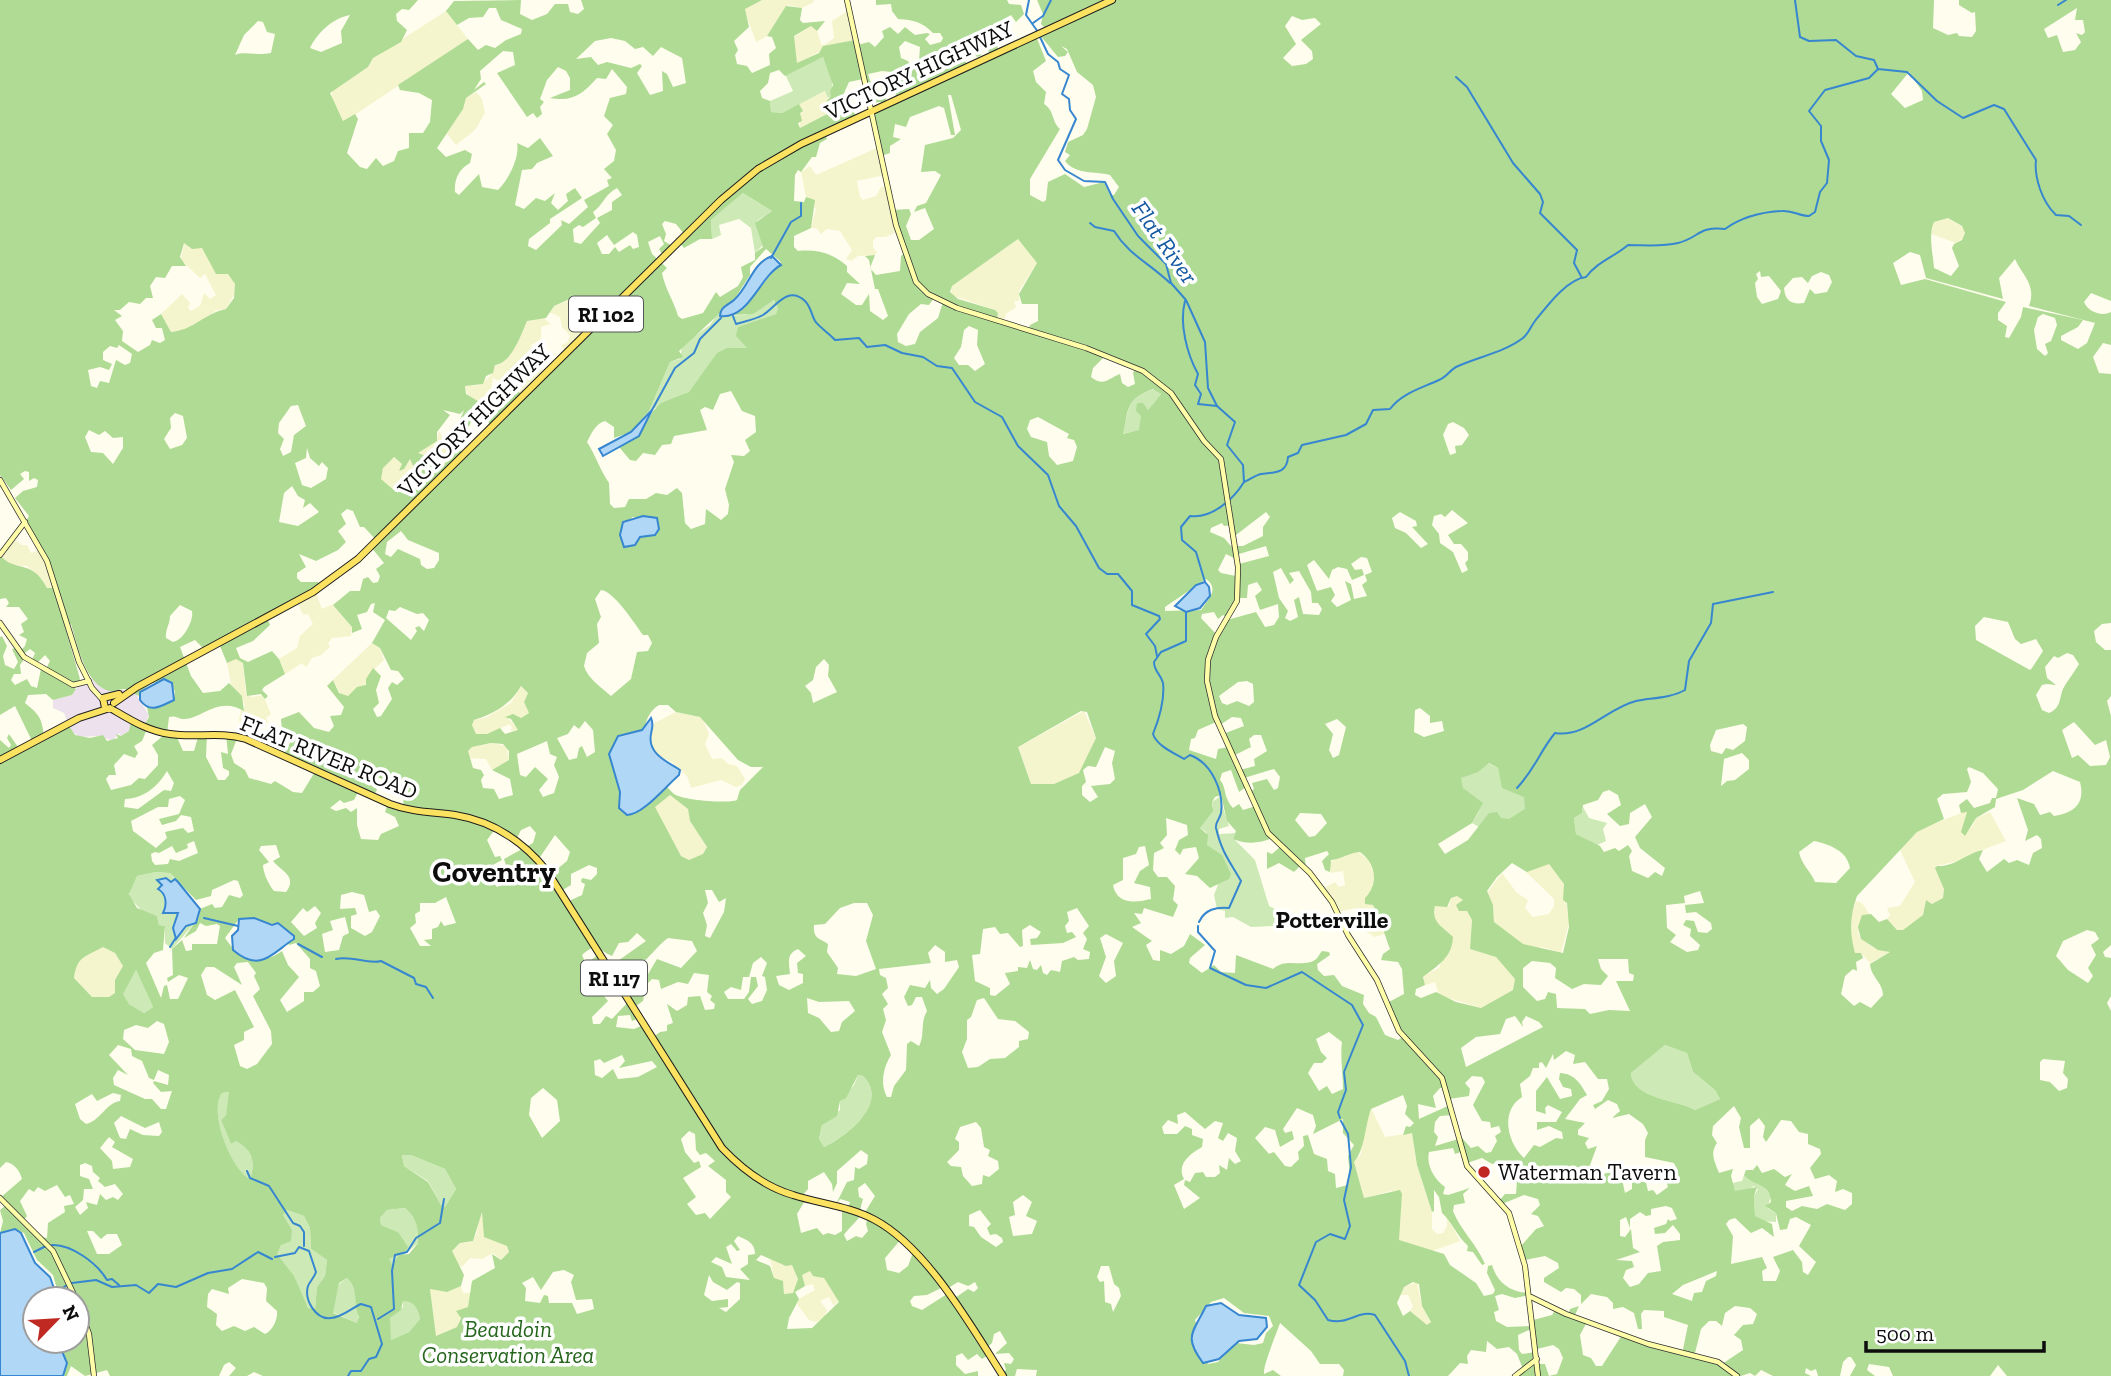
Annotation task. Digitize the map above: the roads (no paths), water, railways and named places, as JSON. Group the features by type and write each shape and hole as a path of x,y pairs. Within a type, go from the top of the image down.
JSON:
{"main road":[{"name":"VICTORY HIGHWAY","path":"0,760 310,594 344,571 730,191 787,151 1112,0"},
{"name":"FLAT RIVER ROAD","path":"108,702 133,722 169,734 223,734 246,739 390,804 473,819 518,842 550,876 722,1148 748,1172 770,1186 852,1210 896,1233 926,1263 1003,1376"}],"street":[{"path":"847,0 900,238 913,278 924,291 961,309 1003,320 1033,334 1086,348 1139,368 1171,393 1205,443 1221,459 1238,567 1237,601 1213,643 1208,663 1207,681 1215,716 1268,833 1310,873 1326,894 1377,980 1399,1031 1442,1077 1467,1166 1513,1221 1522,1250 1530,1297 1538,1376"},
{"name":"FLAT RIVER ROAD","path":"0,480 50,569 77,656 89,681 108,702"},
{"path":"0,555 26,522"},
{"path":"0,623 20,654 30,662 73,685 89,681"},
{"path":"0,1198 53,1251 70,1285"},
{"path":"1530,1297 1566,1314 1648,1345 1718,1362 1737,1376"},
{"path":"91,1351 94,1376"},
{"path":"1515,1376 1536,1359"}],"water":[{"path":"772,256 781,265 739,311 720,316 723,309 739,295 760,264"},
{"path":"652,410 639,436 603,456 599,449 631,432"},
{"path":"643,516 657,518 659,529 655,535 640,537 635,545 624,547 620,535 623,522"},
{"path":"1205,582 1210,596 1200,608 1186,612 1175,606 1196,585"},
{"path":"164,679 172,683 174,700 156,708 148,707 140,700 140,692"},
{"path":"651,718 652,747 680,770 679,775 647,805 627,815 619,808 620,792 609,754 618,736 642,730"},
{"path":"166,878 171,882 175,879 200,909 196,923 186,926 176,939 173,928 178,913 163,913 165,900 158,889 162,885 157,880"},
{"path":"254,918 272,925 278,923 294,936 294,939 266,958 251,960 243,957 233,950 232,936 238,930 239,919"},
{"path":"15,1229 21,1233 35,1263 50,1277 53,1285 21,1285 21,1355 64,1355 67,1363 63,1376 0,1376 0,1233"},
{"path":"1221,1303 1239,1315 1266,1318 1267,1327 1257,1339 1239,1341 1219,1359 1203,1363 1193,1347 1192,1334 1206,1306"}],"waterway":[{"name":"Flat River","path":"1029,0 1026,15 1038,32"},
{"path":"1033,23 1043,16 1051,0"},
{"path":"1795,0 1800,37 1809,41 1836,40 1856,56 1874,60 1878,69"},
{"path":"2058,5 2066,0"},
{"name":"Flat River","path":"1040,37 1048,54 1058,62 1060,69 1069,75 1062,94 1069,99 1070,110 1076,119 1058,160 1065,170 1084,181 1105,182 1138,236 1166,264 1171,283 1186,300 1205,342 1208,388 1217,406 1235,422 1227,445 1243,465 1244,482 1221,507 1206,514 1190,516 1181,527 1182,540 1196,552 1205,582"},
{"path":"1244,482 1282,469 1288,457 1298,453 1302,445 1346,435 1366,424 1373,410 1390,409 1406,395 1442,379 1456,367 1515,343 1525,336 1558,294 1572,283 1586,277 1595,267 1628,245 1678,243 1709,229 1725,229 1745,218 1767,213 1786,211 1809,216 1815,212 1820,192 1827,183 1829,160 1821,141 1821,126 1809,111 1825,90 1869,78 1878,69 1907,72 1937,101 1963,118 1994,105 2004,109 2036,160 2038,181 2047,203 2056,215 2069,216 2081,225"},
{"path":"1456,77 1467,87 1513,163 1540,194 1543,202 1540,213 1577,250 1574,263 1582,278"},
{"path":"771,258 791,222 801,216 801,203"},
{"path":"1090,223 1095,227 1114,231 1133,253 1170,283"},
{"path":"733,316 736,324 750,320 763,315 782,299 793,295 807,303 817,323 835,340 859,338 867,347 885,345 902,353 923,357 937,366 952,368 975,402 1002,417 1018,446 1048,475 1059,506 1076,526 1099,568 1107,574 1118,574 1132,591 1132,605 1159,616 1160,619 1146,634 1155,646 1157,656"},
{"path":"1185,301 1184,329 1187,348 1198,374 1195,385 1201,394 1198,404 1217,406"},
{"path":"652,410 675,368 694,353 700,339 721,318"},
{"path":"1517,788 1555,733 1577,731 1625,705 1685,690 1689,661 1711,623 1713,604 1773,592"},
{"name":"Flat River","path":"1186,612 1186,641 1161,652 1154,662 1163,689 1161,709 1153,734 1166,749 1184,759 1190,755 1205,764 1215,779 1221,796 1221,813 1216,826 1218,837 1241,881 1229,908 1211,910 1204,914 1199,922"},
{"path":"204,918 238,926"},
{"name":"Flat River","path":"1198,926 1198,932 1215,951 1210,968 1246,985 1266,988 1302,972 1352,1005 1363,1025 1344,1072 1346,1090 1338,1112 1340,1118"},
{"path":"170,947 175,939"},
{"path":"298,944 322,957"},
{"path":"336,959 381,961 414,978 416,984 426,987 433,998"},
{"name":"Flat River","path":"1341,1121 1348,1134 1351,1167 1344,1200 1350,1226 1345,1239 1330,1234 1316,1242 1299,1285 1315,1300 1328,1320 1342,1321 1364,1314 1375,1315 1405,1361 1409,1376"},
{"path":"247,1171 250,1178 269,1186 293,1223 300,1226 304,1232 304,1246"},
{"path":"378,1319 394,1309 392,1271 395,1255 407,1252 416,1238 440,1223 444,1199"},
{"path":"52,1245 67,1248 83,1256 97,1267 107,1280 112,1279 119,1285"},
{"path":"34,1252 46,1246"},
{"path":"275,1257 295,1253 299,1247 309,1251 316,1272 308,1286 308,1297 312,1308 320,1316 335,1318 361,1304 371,1307 382,1344 376,1357 369,1359 361,1371 351,1371 348,1376"},
{"path":"72,1283 96,1280 112,1287 136,1285 149,1293 158,1284 176,1287 208,1273 232,1269 258,1252 272,1259"}],"place":[{"name":"Waterman Tavern","path":"1484,1172"}],"district":[{"name":"Coventry","path":"494,872"},
{"name":"Potterville","path":"1332,919"}],"park label":[{"name":"Beaudoin Conservation Area","path":"508,1342"}]}
